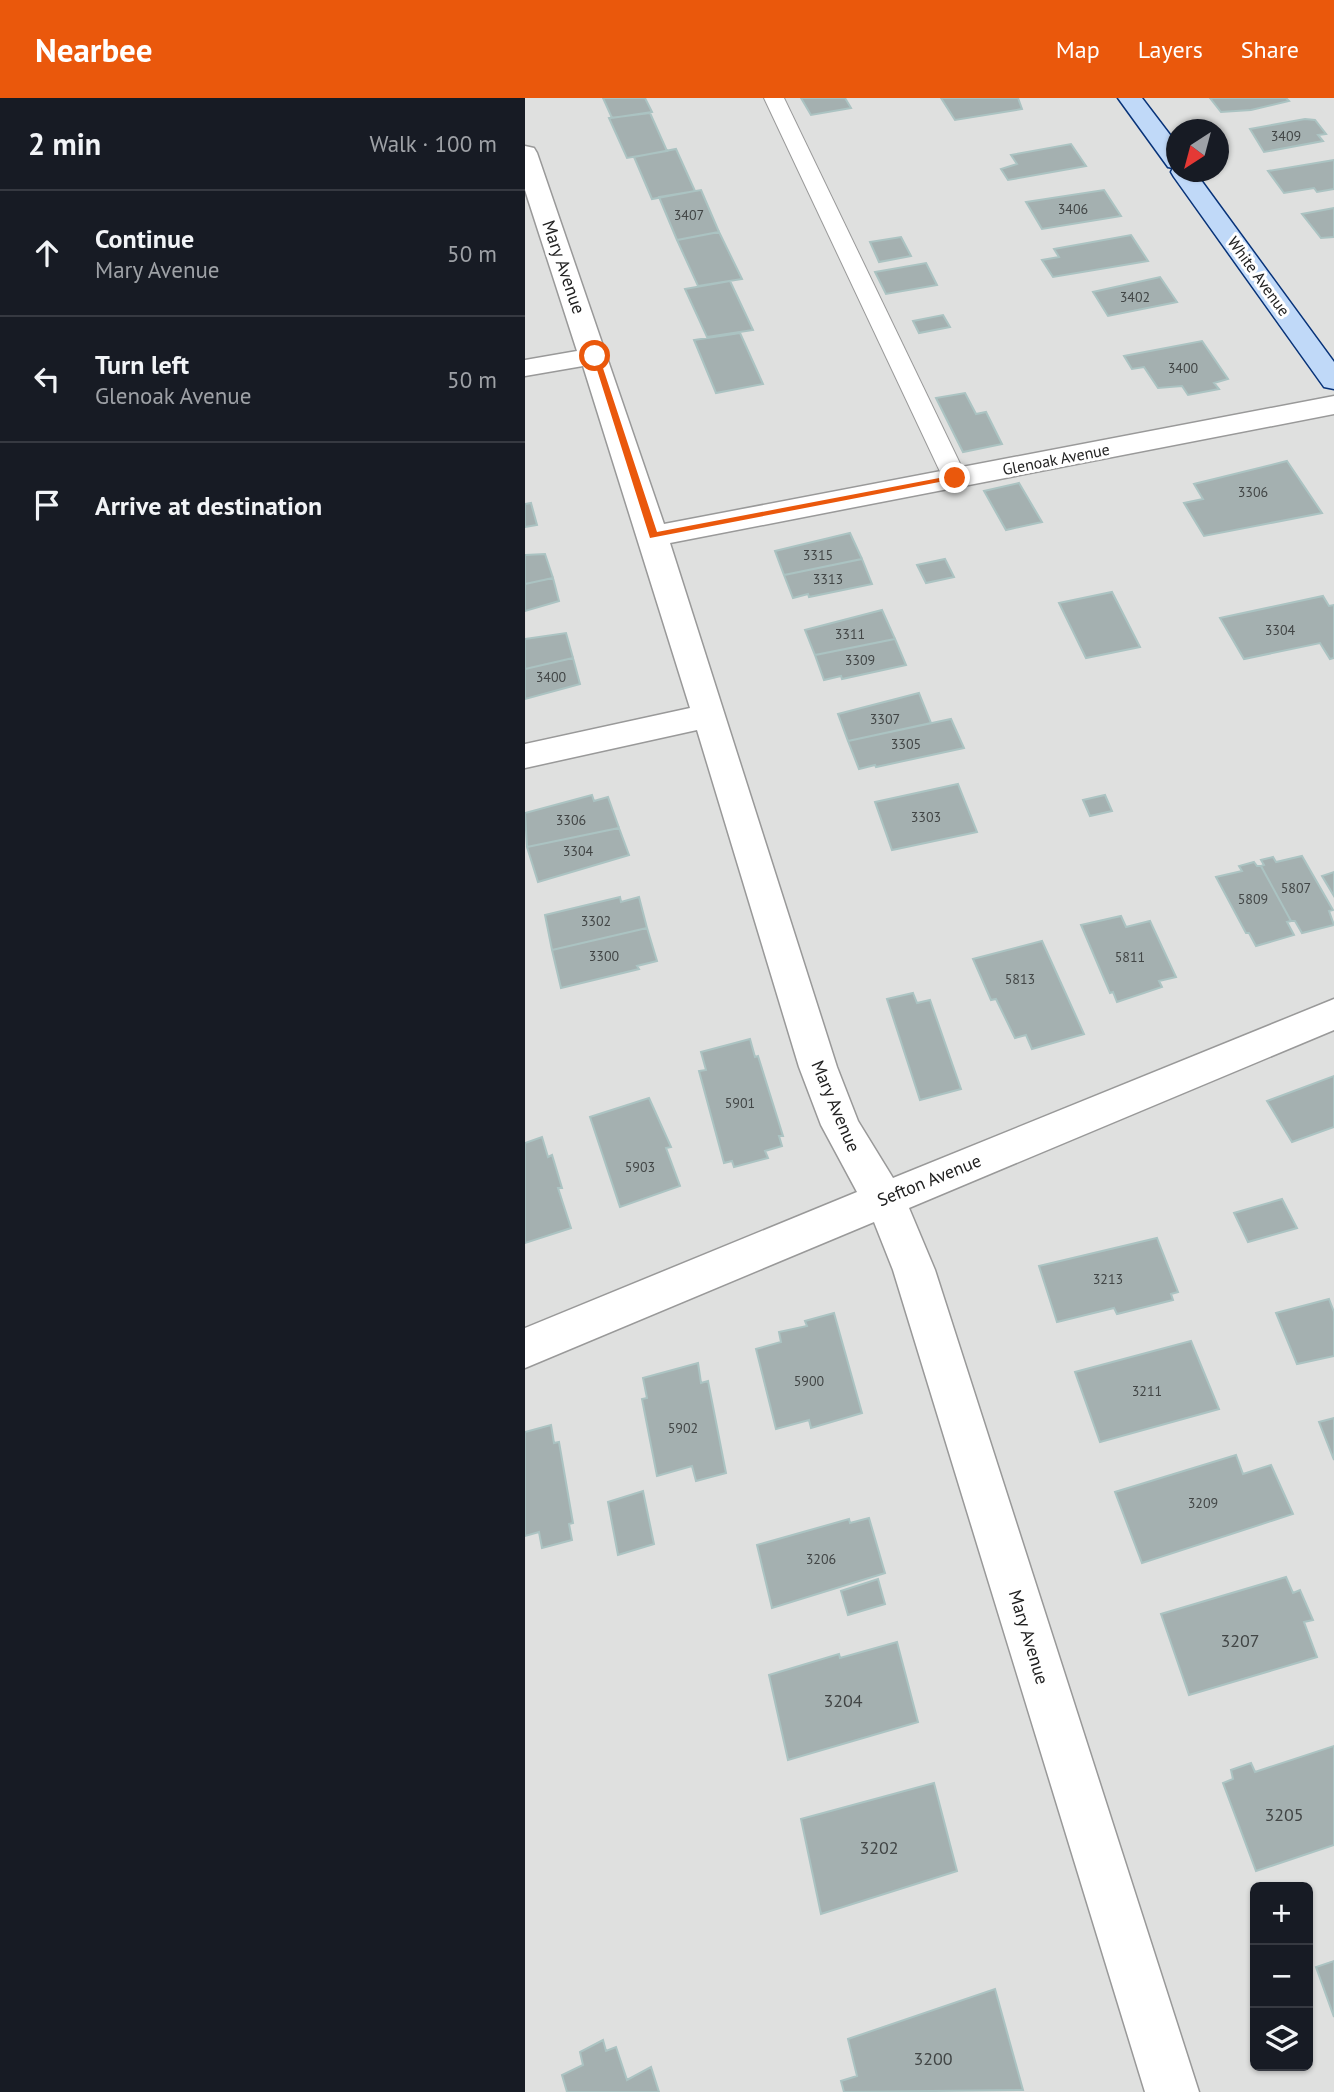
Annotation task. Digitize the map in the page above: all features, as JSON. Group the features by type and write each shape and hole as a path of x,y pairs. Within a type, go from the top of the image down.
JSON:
{"street":[{"path":"1131,98 1166,147"},
{"name":"Mary Avenue","path":"525,153 653,536 823,1079 840,1125 861,1165 885,1199 913,1270 1173,2092"},
{"name":"White Avenue","path":"1190,182 1334,381"},
{"path":"525,368 595,356"},
{"name":"Glenoak Avenue","path":"653,536 1334,405"},
{"path":"525,756 708,716"},
{"name":"Sefton Avenue","path":"525,1348 1334,1014"}],"lane":[{"path":"775,98 955,478"}],"shaded area":[{"path":"525,98 1334,98 1334,2092 525,2092"}],"building":[{"path":"603,98 645,98 652,112 612,118"},
{"path":"801,98 845,98 851,108 811,115"},
{"path":"941,98 1018,98 1022,109 955,120"},
{"path":"1210,98 1286,98 1289,101 1251,110 1221,112"},
{"path":"650,113 667,151 627,158 609,118"},
{"path":"1305,119 1315,120 1326,134 1318,135 1323,141 1264,152 1250,129"},
{"path":"1071,144 1086,166 1008,180 1001,169 1017,164 1011,155"},
{"path":"676,149 695,191 652,199 634,157"},
{"path":"1334,160 1334,189 1317,192 1314,188 1284,193 1268,171"},
{"path":"701,190 719,232 677,240 659,197"},
{"path":"1104,190 1121,216 1042,229 1026,202"},
{"path":"1334,208 1334,237 1321,238 1302,214"},
{"path":"719,232 742,279 698,286 677,240"},
{"path":"1131,235 1148,261 1053,277 1042,260 1059,257 1054,249"},
{"path":"901,237 911,256 879,262 870,242"},
{"path":"926,263 937,285 886,294 875,272"},
{"path":"1160,277 1177,302 1108,316 1093,292"},
{"path":"730,281 753,330 707,337 685,289"},
{"path":"943,315 950,327 919,333 913,321"},
{"path":"740,333 763,384 716,393 694,340"},
{"path":"1202,341 1228,379 1214,383 1219,389 1188,395 1182,386 1158,388 1144,367 1132,369 1124,356"},
{"path":"965,393 976,414 986,412 1002,444 963,452 936,398"},
{"path":"1287,461 1322,513 1204,536 1184,503 1203,499 1194,484"},
{"path":"1019,483 1042,522 1006,530 984,491"},
{"path":"531,503 537,525 525,527 525,504"},
{"path":"850,533 862,559 784,575 775,551"},
{"path":"545,554 553,578 525,584 525,555"},
{"path":"862,559 872,584 793,598 784,575"},
{"path":"945,559 954,577 926,583 917,565"},
{"path":"553,578 559,601 525,611 525,584"},
{"path":"1112,592 1140,647 1086,658 1059,603"},
{"path":"1323,596 1329,606 1334,605 1334,658 1330,659 1320,643 1244,659 1220,618"},
{"path":"882,610 895,639 815,655 805,630"},
{"path":"566,633 573,658 525,669 525,639"},
{"path":"895,639 906,665 842,679 841,676 824,680 815,655"},
{"path":"573,658 580,684 525,699 525,669"},
{"path":"919,693 931,723 848,741 838,714"},
{"path":"951,719 964,748 859,769 848,741"},
{"path":"958,784 977,832 892,850 875,802"},
{"path":"592,795 594,801 608,797 619,828 527,847 525,813"},
{"path":"1105,795 1112,811 1090,816 1083,800"},
{"path":"619,828 629,855 538,882 527,847"},
{"path":"1302,856 1333,910 1329,911 1334,925 1302,933 1295,921 1291,921 1261,866 1264,865 1261,860 1273,857 1276,862"},
{"path":"1254,862 1261,866 1291,921 1287,922 1294,935 1256,946 1249,933 1246,933 1216,877 1242,871 1239,866"},
{"path":"1334,872 1334,896 1322,876"},
{"path":"620,897 621,902 639,897 647,928 552,950 545,915"},
{"path":"1121,916 1126,927 1150,921 1176,977 1159,981 1162,987 1117,1002 1113,992 1110,993 1081,925"},
{"path":"647,928 657,961 637,966 639,969 561,988 552,950"},
{"path":"1042,941 1084,1034 1032,1049 1026,1035 1015,1038 996,999 991,1000 973,959"},
{"path":"913,993 917,1003 930,1000 961,1089 920,1100 887,999"},
{"path":"750,1039 783,1136 779,1136 782,1146 765,1151 768,1158 734,1167 732,1161 724,1163 699,1071 706,1070 701,1052"},
{"path":"1334,1076 1334,1127 1292,1142 1267,1101"},
{"path":"649,1098 671,1147 666,1148 680,1186 620,1207 590,1117"},
{"path":"542,1137 548,1157 552,1155 562,1188 558,1188 571,1228 525,1243 525,1143"},
{"path":"1282,1199 1297,1228 1248,1242 1234,1213"},
{"path":"1157,1238 1178,1292 1171,1294 1173,1300 1117,1314 1114,1308 1057,1322 1039,1266"},
{"path":"1329,1299 1334,1312 1334,1356 1297,1364 1276,1313"},
{"path":"834,1313 862,1413 811,1428 809,1420 776,1429 756,1349 781,1342 779,1332 807,1326 805,1321"},
{"path":"1191,1341 1219,1409 1100,1442 1075,1372"},
{"path":"698,1363 701,1383 708,1381 726,1473 696,1481 692,1466 657,1476 642,1399 647,1398 643,1378"},
{"path":"1334,1418 1334,1460 1319,1422"},
{"path":"551,1425 554,1443 559,1442 573,1523 569,1524 572,1540 542,1548 539,1532 525,1536 525,1432"},
{"path":"1236,1455 1243,1474 1271,1465 1293,1514 1142,1563 1115,1492"},
{"path":"643,1491 654,1544 618,1555 608,1502"},
{"path":"869,1518 885,1573 772,1608 757,1545 849,1519 850,1523"},
{"path":"1286,1577 1293,1593 1300,1590 1313,1620 1304,1622 1317,1657 1189,1695 1161,1614"},
{"path":"878,1579 885,1604 848,1615 841,1591"},
{"path":"897,1642 918,1722 788,1760 769,1675 839,1654 840,1658"},
{"path":"1334,1746 1334,1845 1256,1871 1223,1783 1233,1779 1231,1770 1251,1763 1255,1772"},
{"path":"934,1783 957,1871 821,1914 801,1819"},
{"path":"1334,1961 1334,2017 1316,1967"},
{"path":"995,1989 1023,2090 844,2092 841,2081 857,2076 848,2039"},
{"path":"603,2040 606,2051 616,2047 627,2080 651,2067 659,2092 567,2092 562,2075 583,2065 580,2052"}],"route":[{"path":"595,356 653,536 955,478"}]}
